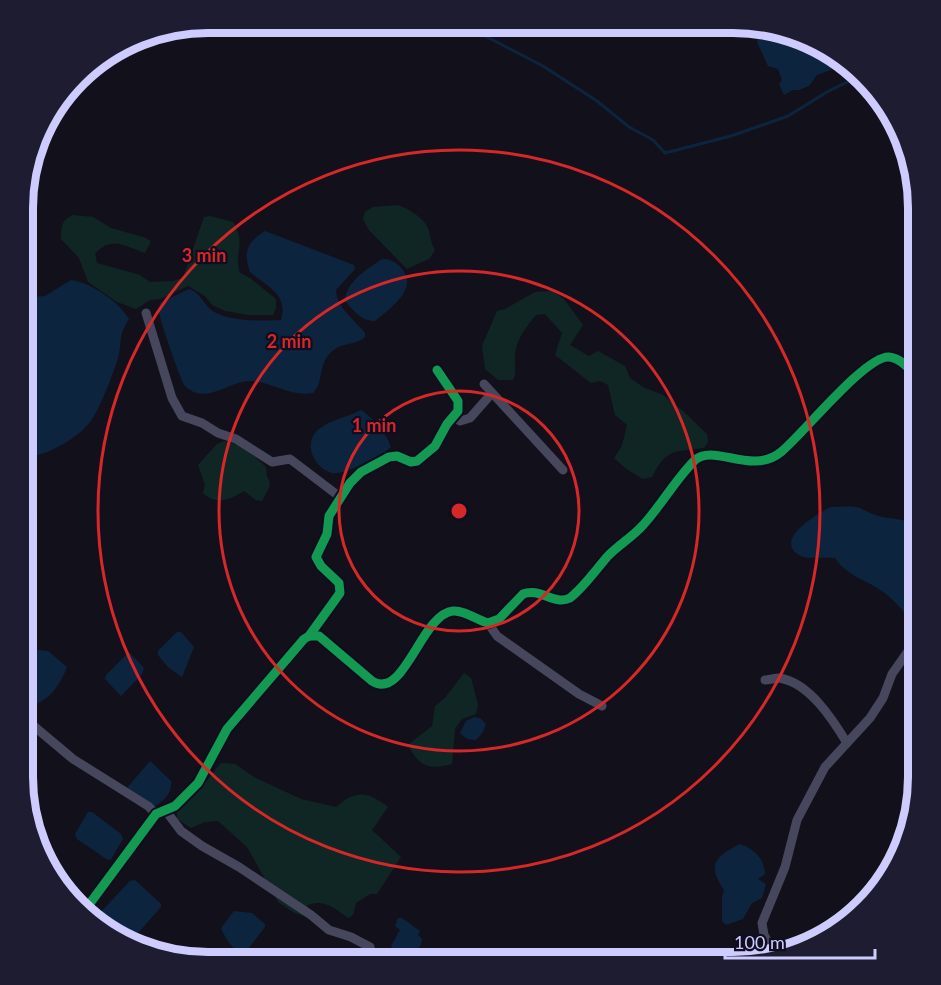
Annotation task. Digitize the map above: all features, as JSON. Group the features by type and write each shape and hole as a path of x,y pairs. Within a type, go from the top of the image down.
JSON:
{"street":[{"path":"146,313 171,398 182,416 236,439 272,462 290,459 340,497"},
{"path":"488,623 498,619 523,594 528,592 539,593 561,601 575,594 609,555 645,524 690,467 702,456 711,455 754,462 772,458 807,429 833,399 879,359 891,357 897,359 908,369"},
{"path":"89,905 156,814 182,801 198,783 208,768 220,740 239,712 292,650 309,636 340,593 339,583 321,566 316,557 327,534 328,516 350,483 374,464 397,456 411,462 417,461 435,446 447,424 458,411 458,401 437,370"},
{"path":"484,384 563,470"},
{"path":"454,417 460,421 470,418 492,393"},
{"path":"309,636 319,636 372,681 382,686 396,678 435,621 446,613 457,611 488,623 498,636 579,694 603,706"},
{"path":"772,948 764,935 762,923 784,867 797,820 825,767 870,718 883,698 892,674 908,651"},
{"path":"765,680 779,678 807,692 824,709 847,743"},
{"path":"33,726 72,759 148,806 156,814"},
{"path":"166,810 182,831 202,846 240,867 311,915 329,930 351,937 370,947 366,952"}],"green space":[{"path":"398,205 406,208 425,223 435,250 429,259 407,269 368,229 363,218 365,212 373,207"},
{"path":"73,215 93,217 111,228 151,241 145,253 113,243 101,248 95,254 97,263 140,275 150,282 183,278 204,217 210,216 233,222 240,242 238,265 240,273 250,278 276,299 273,315 248,315 225,311 212,305 205,296 188,286 160,299 150,300 136,309 117,302 88,282 79,258 61,239 64,222"},
{"path":"553,291 564,299 583,325 570,345 589,356 598,351 625,366 630,378 643,387 663,395 707,434 708,442 704,448 672,453 662,461 652,477 643,479 625,468 614,458 622,446 627,425 615,415 608,385 600,381 591,383 555,355 562,333 545,314 536,315 519,340 515,351 513,380 498,380 485,369 482,346 497,311 535,292"},
{"path":"224,441 242,447 266,467 270,482 262,501 256,500 244,491 223,500 213,499 203,493 205,485 198,465 217,444"},
{"path":"464,673 471,678 478,705 476,714 462,719 455,729 452,764 437,767 425,765 408,745 432,726 435,706 445,698"},
{"path":"221,763 235,764 254,777 301,799 336,807 356,795 368,795 388,807 372,830 401,857 377,894 370,894 356,903 353,915 348,918 329,906 319,903 308,905 303,916 278,902 247,847 218,821 205,822 191,828 177,819 177,808 200,789"}],"water":[{"path":"758,35 789,42 830,62 832,64 831,70 817,75 809,86 784,95 779,84 782,80 778,69 768,66 757,42"},
{"path":"265,231 354,265 355,269 336,290 339,302 365,333 365,337 337,348 327,357 313,393 297,393 251,381 214,392 195,393 185,386 179,374 160,318 160,303 189,289 193,290 210,309 225,316 244,320 281,320 283,311 279,297 269,286 250,272 248,265 247,253 250,244"},
{"path":"382,259 391,260 402,269 407,284 405,291 394,305 375,321 370,321 358,315 345,301 346,294 358,277"},
{"path":"71,280 79,282 104,294 129,319 125,325 113,372 92,419 66,442 50,451 34,456 33,296 45,296"},
{"path":"361,410 379,426 391,447 372,460 345,471 332,473 326,470 315,461 312,454 311,441 314,435 328,423"},
{"path":"831,507 849,507 908,523 908,618 886,594 850,573 835,558 805,557 793,550 791,543 794,536 800,528"},
{"path":"177,632 181,632 194,647 182,677 168,667 158,655 158,651"},
{"path":"38,650 48,651 67,667 54,690 45,699 33,705 33,656"},
{"path":"129,652 144,668 142,674 121,696 105,679 106,675"},
{"path":"474,717 480,718 486,724 476,740 467,739 460,733 466,721"},
{"path":"150,761 171,781 167,796 155,806 127,788"},
{"path":"88,812 92,812 121,834 123,839 111,859 108,860 77,839 75,834"},
{"path":"740,844 754,851 760,859 765,874 758,879 766,884 762,898 752,903 743,919 726,925 722,921 724,890 716,874 716,862 724,853"},
{"path":"135,880 161,904 161,907 135,936 120,929 99,914 130,881"},
{"path":"234,911 252,913 265,924 246,952 240,952 233,947 221,928"},
{"path":"398,918 402,918 420,931 418,935 422,939 421,945 415,952 394,950 391,946 400,930 395,926"}],"waterway":[{"path":"479,33 543,66 597,101 629,127 653,140 665,153 731,136 788,116 852,80"}],"cycle path":[{"path":"89,905 156,814 175,806 198,783 227,729 304,639 309,636 319,636 372,681 383,684 394,679 403,669 431,626 442,616 457,611 488,623 499,619 523,594 529,592 558,600 570,598 607,557 644,524 695,460 712,455 746,461 770,459 791,443 866,368 889,357 908,368"},
{"path":"309,636 340,593 339,583 321,566 316,557 327,534 329,516 350,483 361,472 389,457 397,456 411,462 417,461 435,446 447,424 458,411 458,401 437,370"}]}
